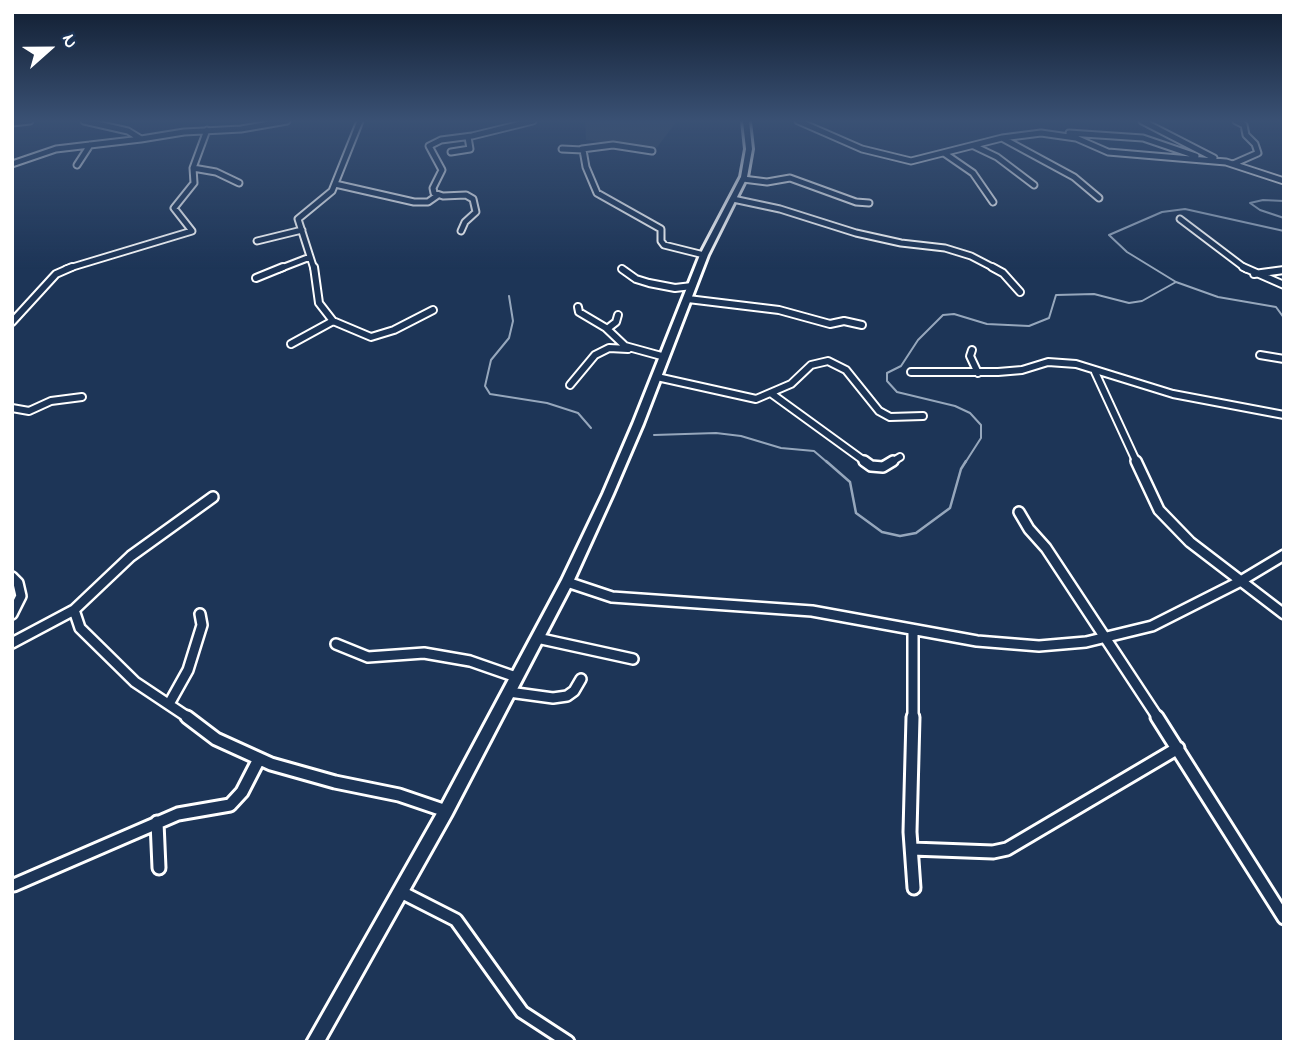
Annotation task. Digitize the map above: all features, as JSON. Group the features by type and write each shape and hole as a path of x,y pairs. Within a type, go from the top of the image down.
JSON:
{"main road":[{"path":"315,1042 446,811 567,582 608,494 704,255 745,170"}],"street":[{"path":"12,322 27,309 56,274 63,270 191,231 187,222 174,208 194,183 193,170"},
{"path":"203,170 239,184"},
{"path":"340,170 330,195 298,219 315,272 318,303 333,321 371,337 394,330 433,310"},
{"path":"441,170 432,191 438,195 466,195 473,199 476,212 465,222 461,231"},
{"path":"589,170 597,193 661,229 661,241 664,245 704,255"},
{"path":"969,170 993,201"},
{"path":"1014,170 1034,185"},
{"path":"1061,170 1099,198"},
{"path":"1252,170 1284,181"},
{"path":"743,179 767,182 790,178 856,202 869,203"},
{"path":"335,184 414,202 428,202 438,195"},
{"path":"733,199 780,209 879,239 945,248 971,256 1003,273 1020,292"},
{"path":"1180,219 1254,274 1284,285"},
{"path":"257,241 302,230"},
{"path":"256,278 310,257"},
{"path":"622,269 636,279 649,283 675,288 692,286"},
{"path":"1254,274 1284,270"},
{"path":"688,299 779,310 830,324 844,321 862,325"},
{"path":"578,307 582,314 607,329 625,346 665,357"},
{"path":"607,329 616,322 618,315"},
{"path":"291,344 333,321"},
{"path":"570,385 592,358 606,349 634,349"},
{"path":"972,350 970,356 978,373"},
{"path":"1260,355 1284,359"},
{"path":"657,377 736,393 749,399 772,394 791,384 811,365 828,361 842,366 851,374 879,411 890,417 923,416"},
{"path":"911,372 1014,371 1048,362 1093,367 1159,510 1190,542 1284,614"},
{"path":"1095,372 1198,400 1284,415"},
{"path":"772,394 871,466 883,467 900,457"},
{"path":"12,408 29,411 51,401 82,397"},
{"path":"13,641 74,610 131,556 213,497"},
{"path":"1019,512 1028,528 1046,548 1178,748 1284,918"},
{"path":"567,582 612,597 812,611 977,641 1039,646 1106,638 1152,626 1240,582 1284,555"},
{"path":"12,577 18,583 21,596 12,614"},
{"path":"74,610 80,628 135,682 216,739 260,760 335,782 400,795 428,807 446,811"},
{"path":"169,704 188,670 202,625 200,614"},
{"path":"913,631 910,832 914,888"},
{"path":"537,638 633,659"},
{"path":"336,644 368,657 424,653 470,661 516,677"},
{"path":"509,692 553,698 566,696 574,691 581,679"},
{"path":"912,849 993,852 1007,849 1178,748"},
{"path":"14,885 157,822 188,811 219,809 230,805 242,792 260,760"},
{"path":"157,822 159,868"},
{"path":"401,892 456,920 522,1012 568,1042"}],"waterway":[{"path":"1284,201 1263,200 1250,203 1260,210 1284,218"},
{"path":"1176,282 1127,252 1109,235 1162,212 1185,209 1284,231"},
{"path":"965,463 981,438 981,425 970,413 955,406 897,392 887,381 887,373 901,366 918,340 943,315 954,314 987,324 1029,326 1049,318 1056,295 1094,294 1129,303 1142,301 1176,282"},
{"path":"1176,282 1218,297 1276,307 1284,318"},
{"path":"509,296 513,321 509,338 491,360 485,386 490,394 547,403 578,413 591,428"},
{"path":"654,435 716,433 741,436 781,448 814,451 828,463"},
{"path":"826,461 850,482 856,513 882,532 900,536 916,533 950,508 961,469 966,461"}]}
